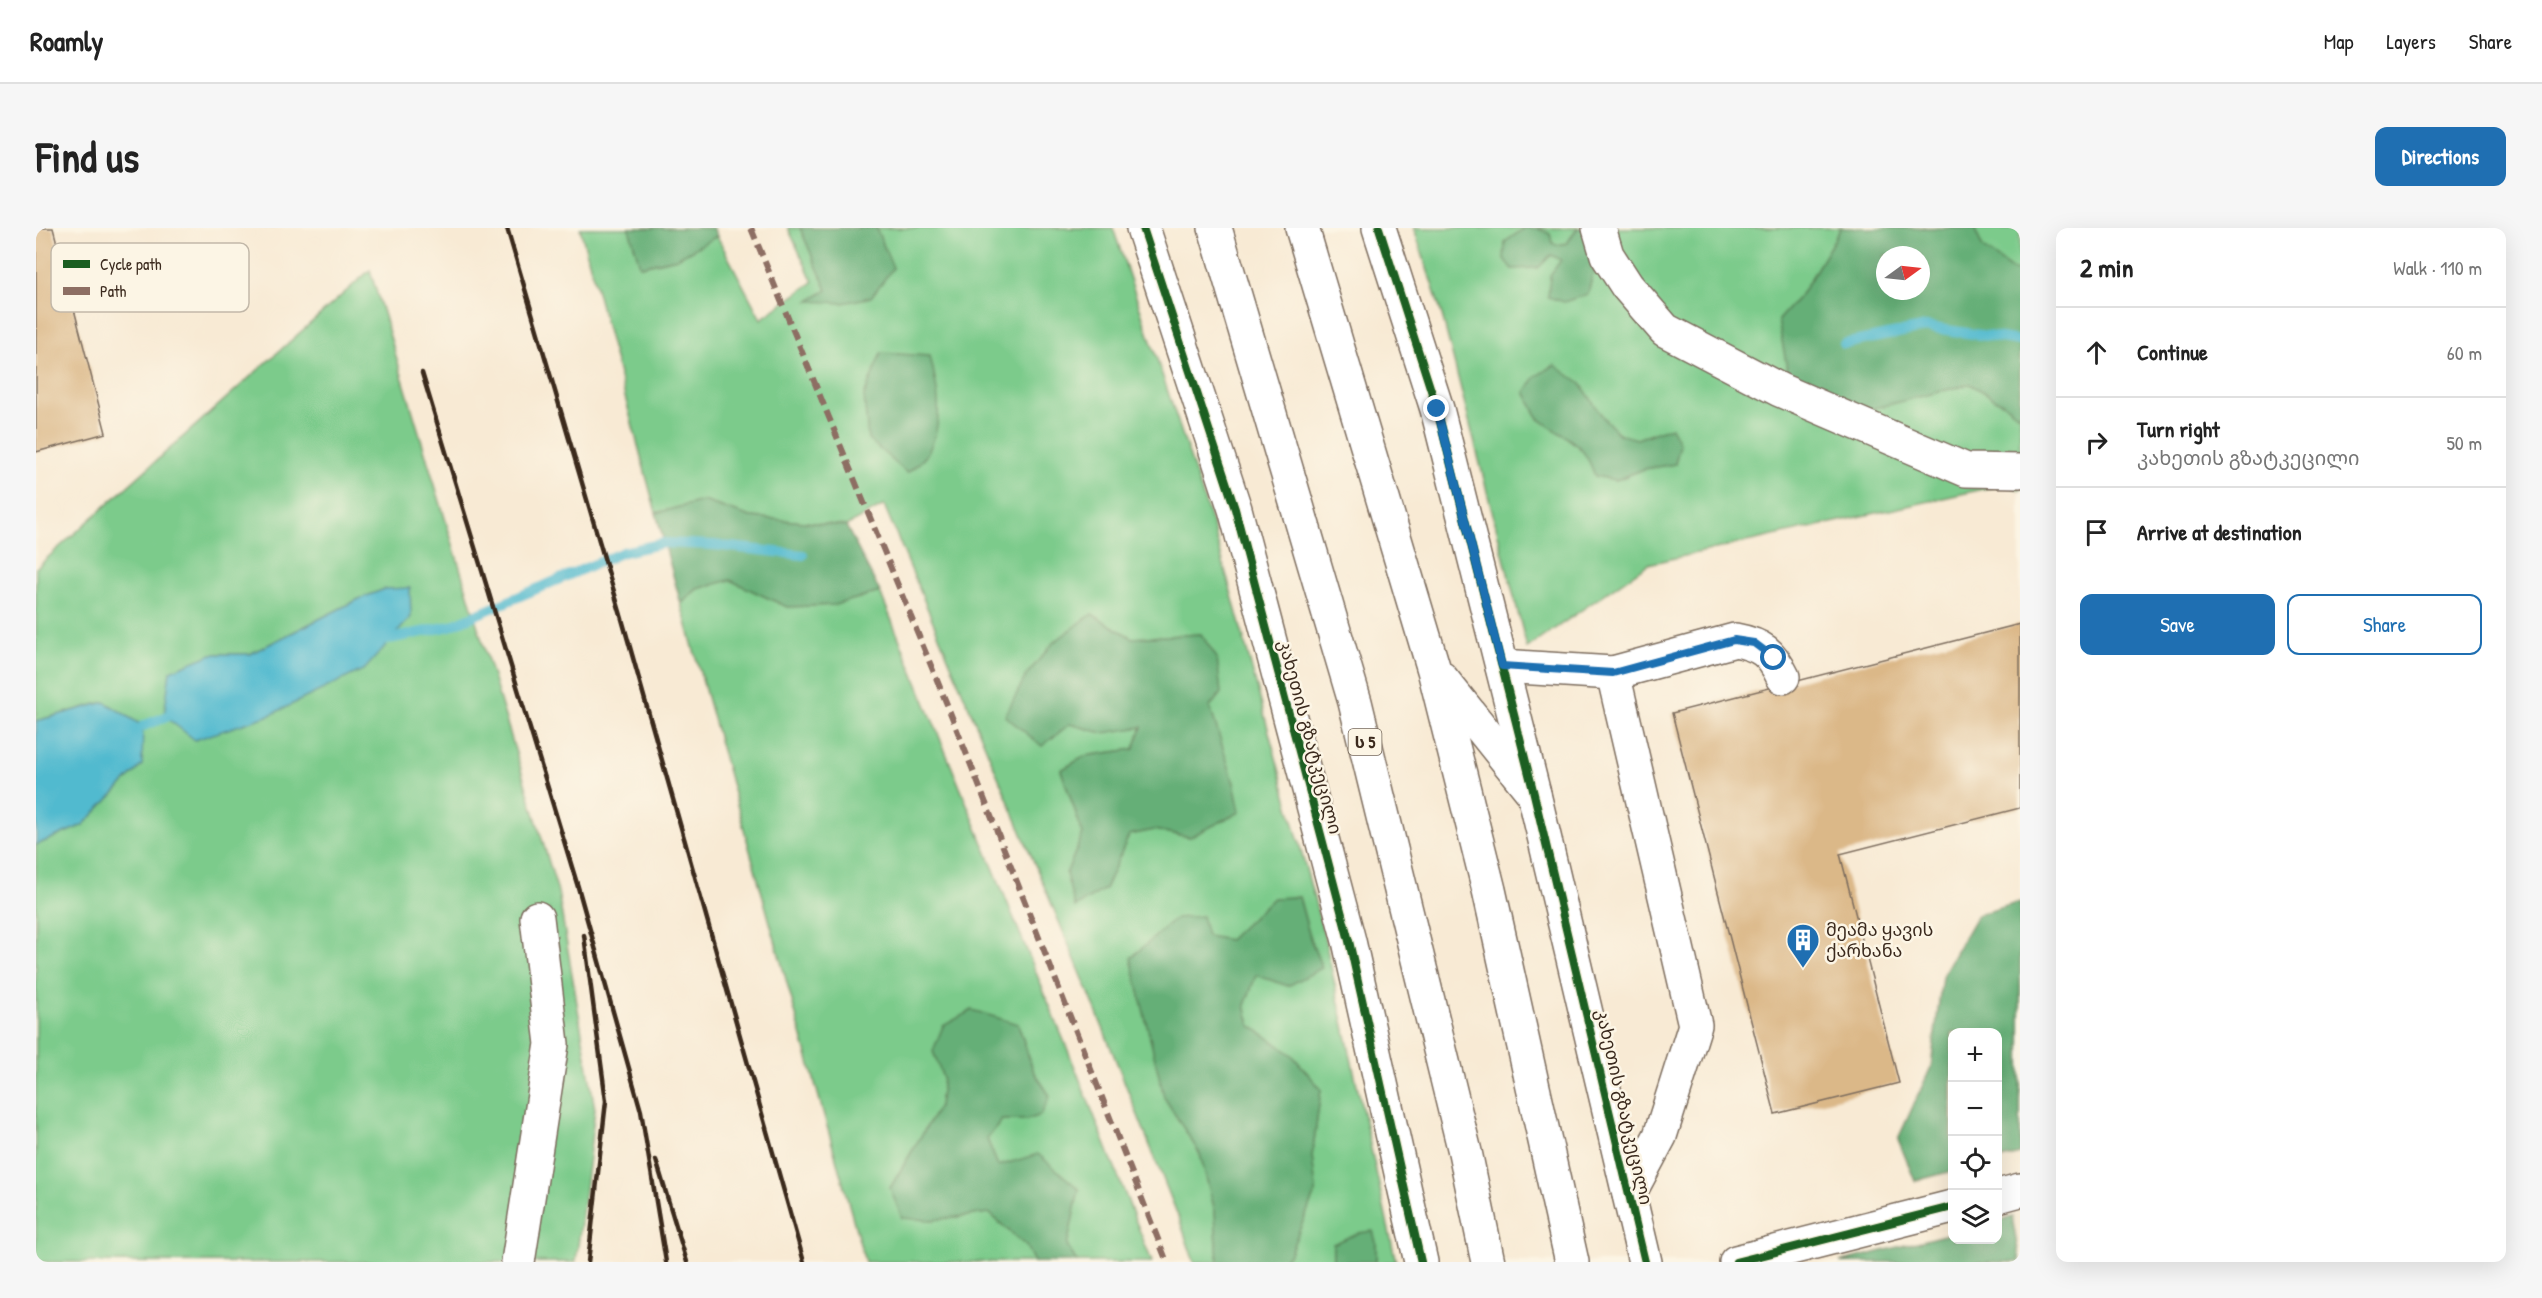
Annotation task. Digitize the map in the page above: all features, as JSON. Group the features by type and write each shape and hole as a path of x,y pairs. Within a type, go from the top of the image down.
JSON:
{"main road":[{"name":"კახეთის გზატკეცილი","path":"1143,228 1234,509 1349,941 1421,1262"},
{"name":"ს 5","path":"1215,228 1355,702 1465,1152 1488,1262"},
{"path":"1302,228 1434,670 1489,890 1572,1262"},
{"name":"კახეთის გზატკეცილი","path":"1379,228 1437,409 1534,794 1645,1262"},
{"path":"1599,228 1607,255 1627,286 1665,330 1780,390 1966,470 2020,471"},
{"path":"1502,666 1613,673 1734,640 1754,643 1774,658 1783,677"},
{"path":"1434,670 1534,794"},
{"path":"1613,673 1695,1025 1660,1136 1629,1194"},
{"path":"518,1262 552,1044 537,918"},
{"path":"2002,1195 2020,1190"},
{"path":"1736,1262 1948,1208"}],"green space":[{"path":"580,228 629,228 641,266 677,258 717,236 761,319 813,282 788,228 800,228 827,290 810,301 893,268 876,228 1113,228 1214,529 1324,935 1396,1262 1376,1262 1376,1242 1333,1244 1333,1262 1280,1262 1289,1255 1316,1190 1312,1156 1321,1090 1292,1055 1250,1025 1245,1005 1256,975 1288,986 1321,968 1299,897 1273,898 1229,940 1207,936 1164,1097 1200,1154 1215,1211 1218,1262 1194,1262 1180,1221 1091,998 884,505 846,526 751,517 703,501 656,513","holes":["1092,615 1132,638 1201,634 1210,707 1234,783 1239,812 1190,837 1154,830 1129,835 1105,889 1066,874 1083,834 1061,770 1085,756 1134,749 1142,726 1103,733 1070,724 1053,643"]},
{"path":"629,228 713,228 717,236 677,258 640,266"},
{"path":"800,228 876,228 893,268 871,297 843,303 809,301 827,290"},
{"path":"1414,228 1525,228 1505,242 1512,269 1538,267 1551,255 1561,259 1588,294 1600,244 1593,228 1841,228 1803,292 1778,320 1836,418 1970,384 2020,416 2020,490 2006,484 1648,564 1527,648 1442,315","holes":["1581,384 1604,419 1620,434 1637,439 1651,433 1675,464 1644,469 1616,480 1595,476 1588,456 1565,435 1539,419"]},
{"path":"1525,228 1537,228 1550,234 1552,243 1557,245 1567,243 1578,228 1593,228 1600,244 1588,294 1564,302 1548,297 1550,275 1561,260 1551,255 1538,268 1512,269 1504,259 1505,242"},
{"path":"1537,228 1578,228 1567,243 1557,245 1552,243 1550,234"},
{"path":"1841,228 1974,228 1983,248 2013,270 2020,272 2020,416 1970,384 1836,418 1789,378 1778,320 1803,292"},
{"path":"1974,228 2020,228 2020,272 2013,270 1983,248"},
{"path":"370,270 558,892 595,1109 576,1262 36,1262 36,845 83,825 142,765 104,702 36,721 36,568","holes":["385,589 410,589 164,716 212,654 250,654 359,599"]},
{"path":"881,353 930,356 933,368 938,405 936,430 925,457 907,473 868,439 864,396"},
{"path":"1555,365 1581,384 1603,417 1619,434 1637,439 1671,427 1680,444 1675,464 1644,469 1616,480 1595,476 1585,454 1573,442 1541,420 1525,392 1536,376"},
{"path":"703,501 751,517 846,526 880,592 834,605 787,607 730,580 697,589 681,604 656,513"},
{"path":"730,580 787,607 834,605 880,592 1076,1070 1152,1262 1077,1262 1067,1246 1079,1189 998,1166 987,1139 1002,1120 1026,1119 1050,1096 1033,1070 1018,1024 933,1051 943,1078 939,1106 890,1188 932,1220 989,1213 1026,1246 1034,1262 865,1262 681,604 697,589"},
{"path":"1092,614 1132,638 1201,634 1217,658 1221,693 1210,707 1234,783 1240,812 1190,837 1154,830 1129,835 1105,889 1075,907 1066,874 1083,834 1061,770 1085,756 1134,749 1142,727 1103,733 1070,724 1042,746 1005,716 1027,674 1053,643"},
{"path":"1299,897 1311,941 1322,968 1288,986 1256,975 1245,1005 1250,1025 1292,1055 1321,1089 1312,1156 1316,1190 1289,1255 1280,1262 1218,1262 1215,1211 1200,1154 1164,1097 1131,958 1176,918 1202,916 1207,936 1229,940 1273,898"},
{"path":"2020,902 2020,1154 2002,1159 2002,1028 1948,1028 1948,1172 1915,1181 1898,1139 1931,1067 1942,976 1977,915"},
{"path":"972,1010 1018,1024 1033,1070 1050,1096 1041,1115 1026,1120 1002,1120 987,1139 998,1166 1038,1154 1079,1189 1067,1246 1077,1262 1034,1262 1026,1246 989,1213 932,1220 902,1218 890,1188 939,1106 943,1078 933,1051 943,1026"},
{"path":"2012,1217 2020,1262 1840,1262 1948,1234 1948,1244 2002,1244 2002,1220"},
{"path":"1373,1231 1376,1242 1376,1262 1333,1262 1333,1244 1358,1233"}],"water":[{"path":"410,588 411,617 365,669 270,715 195,740 164,716 170,671 212,654 250,654 359,599 385,589"},
{"path":"105,702 143,726 142,765 83,825 36,845 36,721"}],"building":[{"path":"36,228 53,228 57,243 51,243 51,312 75,312 106,433 36,452"},
{"name":"მეამა ყავის ქარხანა","path":"2020,624 2020,808 1840,854 1899,1083 1775,1114 1672,713"}],"waterway":[{"path":"1844,344 1927,327 2020,341"},
{"path":"380,641 450,626 623,552 664,543 713,545 803,555"},
{"path":"143,726 176,713"}],"railway":[{"path":"507,228 620,612 804,1262"},
{"path":"422,373 578,887 641,1111 666,1262"},
{"path":"584,935 606,1101 588,1262"},
{"path":"656,1160 687,1262"}],"marked path":[{"path":"751,228 946,702 1167,1262"}],"cycle path":[{"path":"1143,228 1235,509 1349,941 1421,1262"},
{"path":"1379,228 1437,409 1534,794 1645,1262"},
{"path":"1736,1262 1948,1208"}],"place":[{"name":"მეამა ყავის ქარხანა","path":"1803,969"}],"route":[{"path":"1437,409 1502,666 1613,673 1734,640 1754,643 1774,658"}]}
